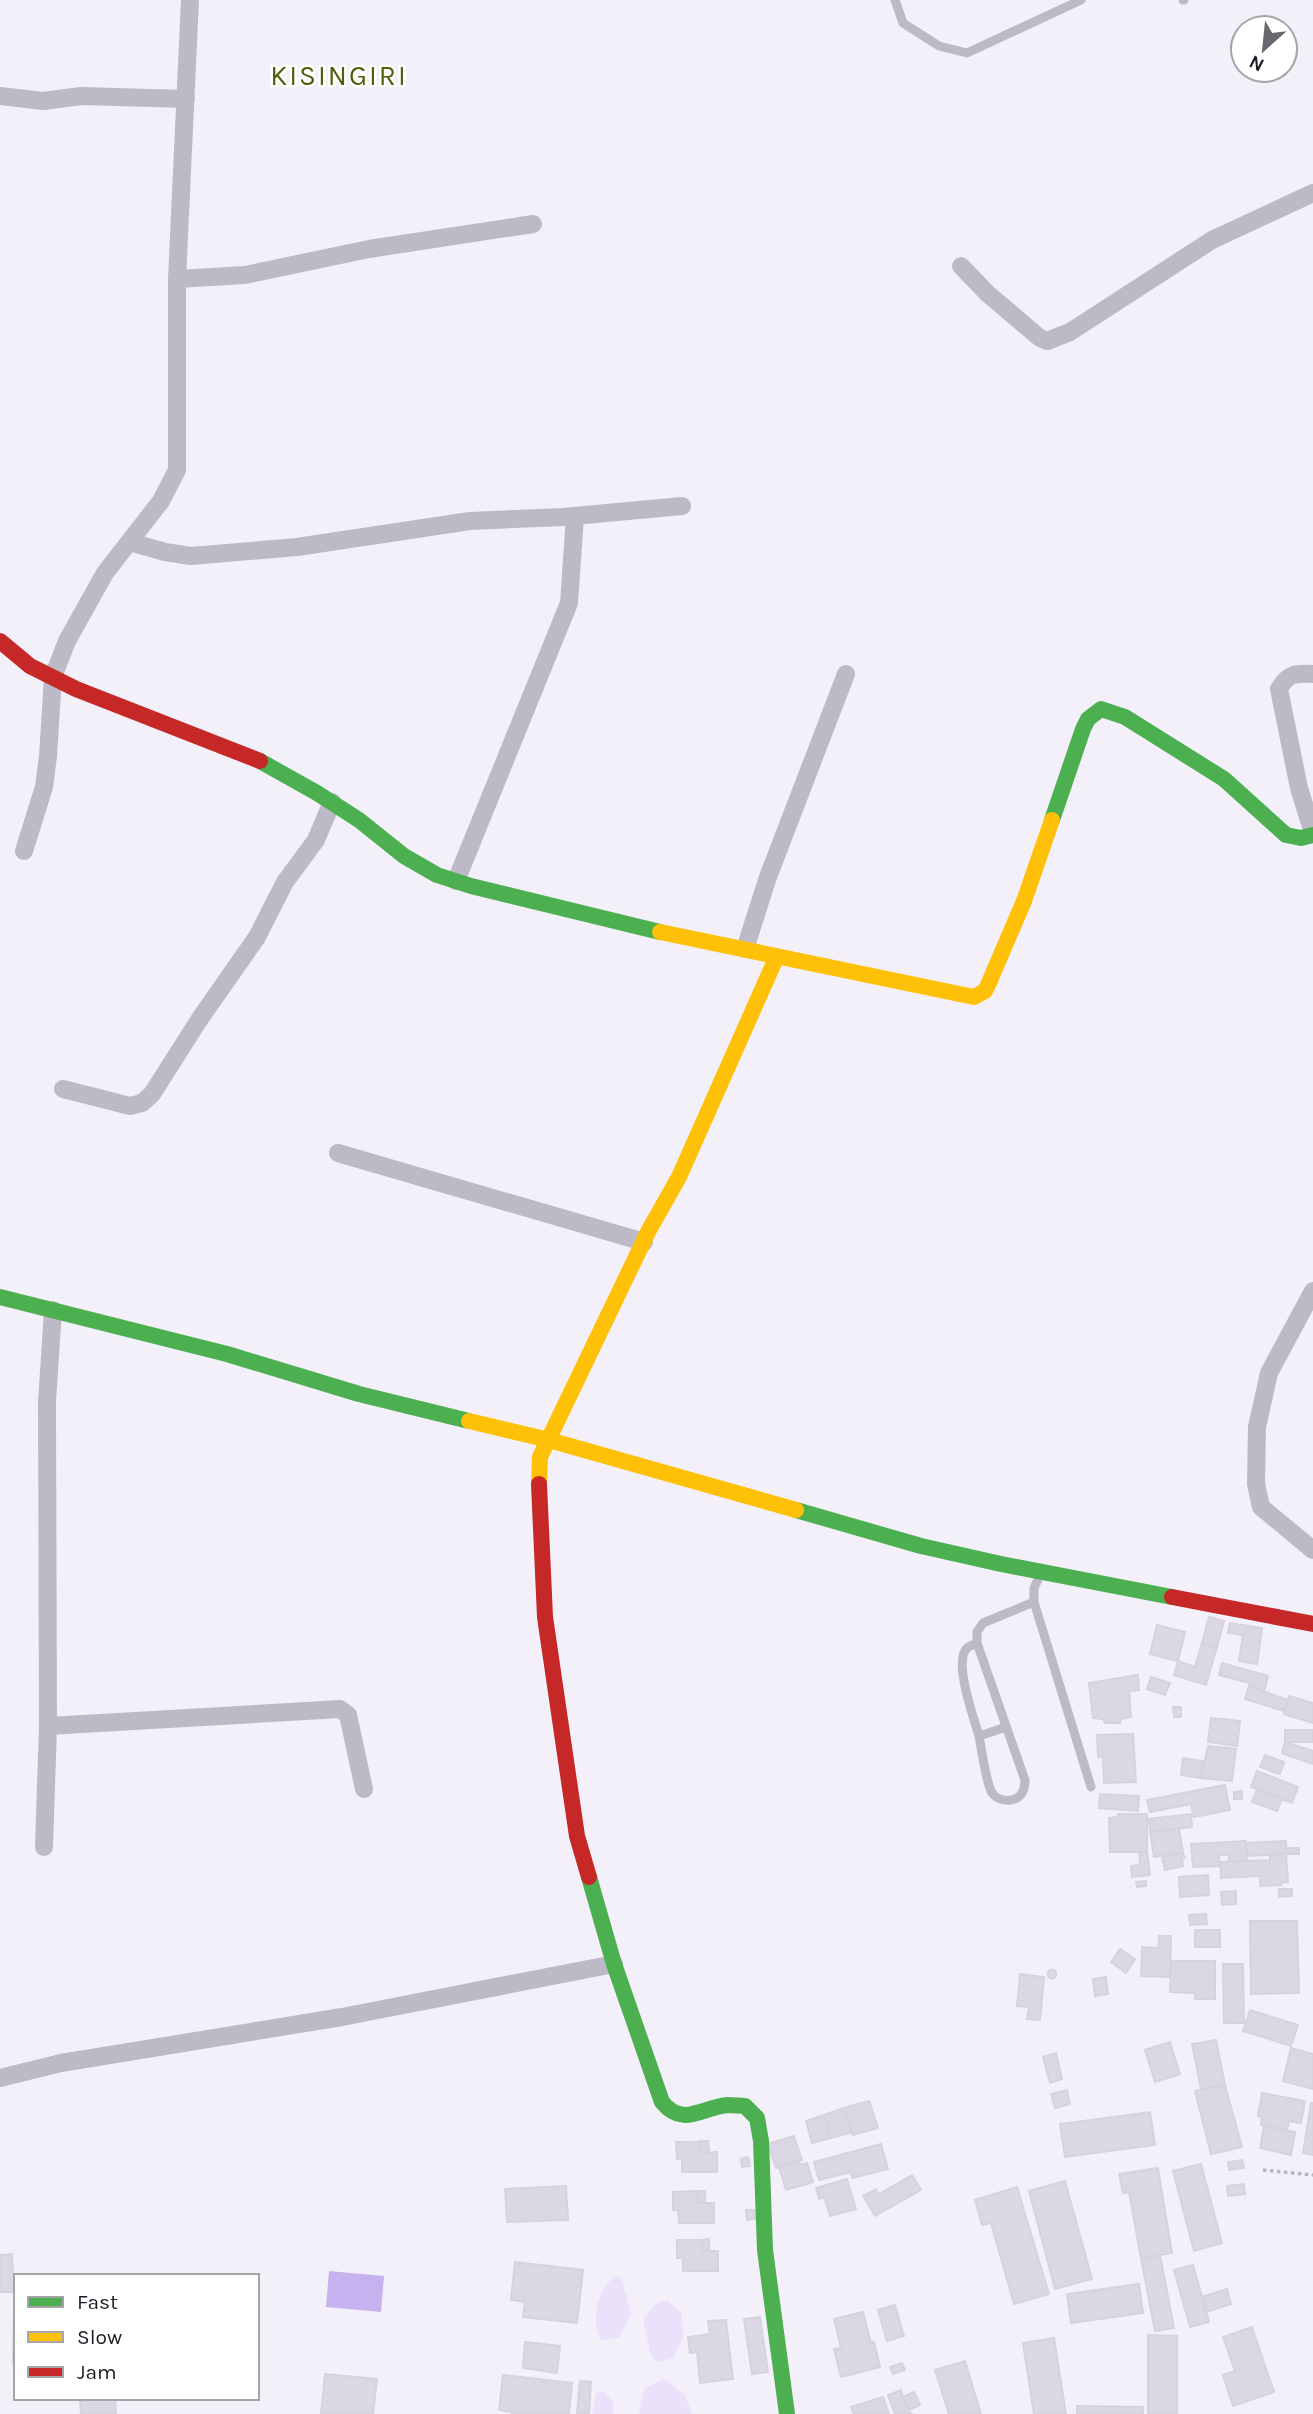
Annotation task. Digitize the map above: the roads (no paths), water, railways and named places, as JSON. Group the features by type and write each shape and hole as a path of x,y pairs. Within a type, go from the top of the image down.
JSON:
{"street":[{"path":"24,851 44,787 53,677 68,641 105,573 161,501 177,470 177,279 190,0"},
{"path":"0,96 43,102 80,96 186,99"},
{"path":"961,265 988,294 1047,341 1070,332 1212,240 1313,193"},
{"path":"177,279 245,275 369,249 533,224"},
{"path":"130,542 191,556 297,547 470,521 575,516 682,506"},
{"path":"456,881 569,603 575,516"},
{"path":"0,641 30,666 76,689 252,757 332,802 404,856 437,875 677,937 975,997 981,995 989,985 1024,901 1088,719 1101,709 1125,718 1224,779 1286,835 1301,838 1313,834 1299,789 1279,688 1285,679 1294,673 1313,674"},
{"path":"745,949 768,877 846,674"},
{"path":"64,1090 130,1106 142,1103 152,1094 257,937 285,882 316,840 332,802"},
{"path":"777,956 679,1177 644,1242 540,1457 539,1475 548,1643 576,1836 614,1965 662,2102 670,2112 683,2116 728,2105 745,2106 757,2118 761,2141 765,2250 787,2414"},
{"path":"338,1153 644,1242"},
{"path":"1313,1291 1269,1373 1257,1427 1256,1483 1261,1507 1313,1550"},
{"path":"0,1297 227,1354 359,1394 549,1440 921,1546 1313,1624"},
{"path":"44,1847 48,1726 47,1402 53,1310"},
{"path":"48,1726 340,1709 348,1715 364,1789"},
{"path":"0,2078 61,2063 342,2017 614,1965"}],"lane":[{"path":"895,0 903,23 939,46 967,53 1081,0"},
{"path":"1041,1572 1034,1588 1034,1602 1091,1787"},
{"path":"976,1643 966,1649 962,1659 962,1672 992,1793 1001,1800 1012,1801 1024,1791 1025,1780 976,1643 976,1632 983,1623 1034,1602"},
{"path":"979,1735 1006,1727"}],"district":[{"name":"KISINGIRI","path":"339,75"}]}
